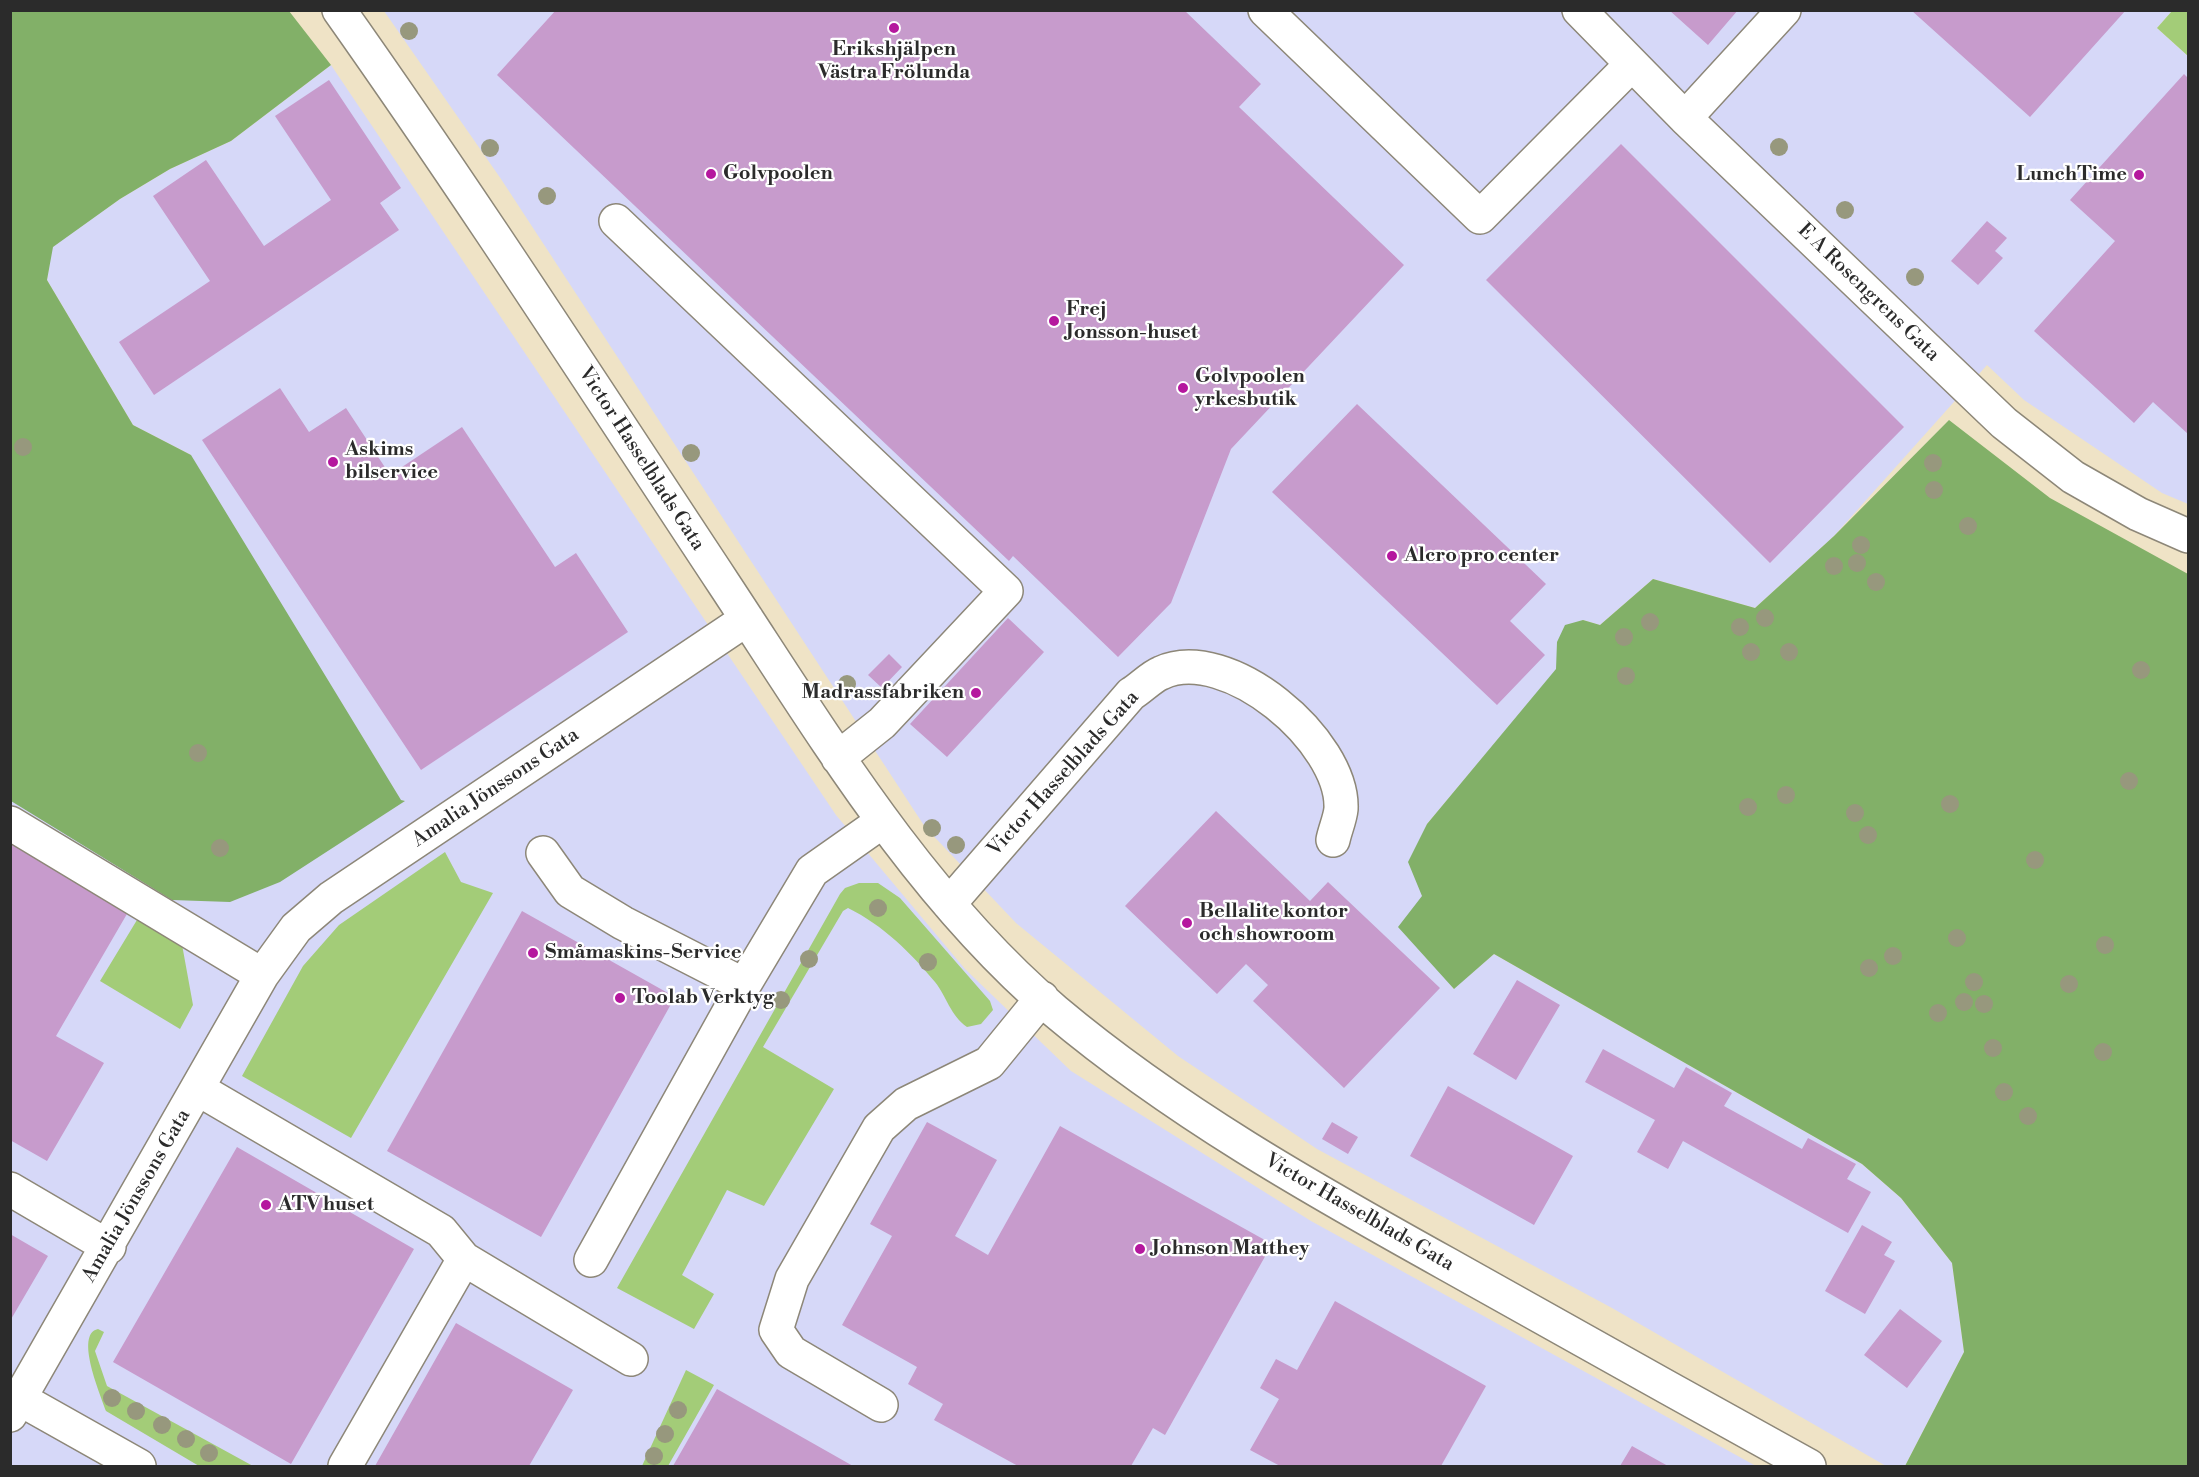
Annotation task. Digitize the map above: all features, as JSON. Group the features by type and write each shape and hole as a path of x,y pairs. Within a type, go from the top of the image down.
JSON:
{"street":[{"name":"Victor Hasselblads Gata","path":"339,10 548,317 838,758 883,821 949,904 1042,998 1139,1075 1237,1141 1358,1215 1809,1467"},
{"path":"1265,10 1480,217 1632,64"},
{"name":"E A Rosengrens Gata","path":"1579,10 1685,118 2004,423 2073,477 2138,514 2188,536"},
{"path":"1685,118 1784,10"},
{"path":"616,221 1006,591 882,723 838,758"},
{"name":"Amalia Jönssons Gata","path":"15,1407 262,975 296,928 331,898 747,619"},
{"name":"Victor Hasselblads Gata","path":"949,904 1131,694 1162,672 1194,667 1228,676 1257,688 1291,715 1312,737 1334,775 1341,808 1333,840"},
{"path":"591,1260 744,985 812,871 883,821"},
{"path":"10,823 262,975"},
{"path":"543,852 570,891 623,923 744,985"},
{"path":"881,1406 791,1352 781,1338 776,1330 792,1279 879,1128 906,1104 989,1063 1042,998"},
{"path":"198,1089 441,1231 464,1259 631,1359"},
{"path":"10,1189 109,1246"},
{"path":"345,1467 464,1259"},
{"path":"15,1407 139,1467"}],"shaded area":[{"path":"384,11 2172,11 2157,28 2188,56 2188,504 2162,493 2024,400 1987,365 1834,536 1755,608 1653,579 1600,625 1583,620 1557,642 1557,669 1427,824 1422,896 1453,989 1494,954 1862,1164 1901,1198 1952,1263 1964,1352 1905,1466 1886,1466 1612,1308 1317,1149 1178,1056 1016,923 925,827 501,179"},
{"path":"331,65 836,815 965,969 1071,1071 1311,1221 1756,1466 11,1466 10,780 191,455 133,425 47,280 52,247 120,199 170,169 231,141"}],"green space":[{"path":"10,11 289,11 331,65 231,141 170,169 120,199 53,247 47,280 133,425 191,455 401,800 405,801 280,882 230,902 172,900 11,801"},
{"path":"2172,11 2188,11 2188,56 2157,28"},
{"path":"1949,420 2050,498 2188,574 2188,1466 1905,1466 1964,1352 1952,1263 1901,1198 1862,1164 1494,954 1454,989 1398,927 1422,896 1408,862 1427,824 1556,669 1557,642 1565,625 1583,620 1600,625 1653,579 1755,608 1834,536"},
{"path":"445,852 461,882 493,893 351,1138 242,1076 303,966 339,925"},
{"path":"859,883 878,883 900,898 990,1001 993,1010 981,1024 967,1027 957,1017 935,982 906,950 885,931 861,915 848,908 843,911 763,1047 834,1089 764,1206 727,1190 682,1275 714,1294 694,1329 617,1288 840,894 845,888"},
{"path":"140,915 181,939 193,1005 180,1029 100,981"},
{"path":"98,1329 104,1332 95,1351 107,1386 253,1466 199,1466 106,1411 95,1380 89,1353 88,1342 91,1333"},
{"path":"686,1370 714,1385 668,1466 642,1466"}],"building":[{"name":"Frej Jonsson-huset","path":"556,10 1184,10 1261,84 1239,107 1404,265 1231,449 1171,603 1118,657 1013,556 1009,561 497,75"},
{"path":"1669,10 1738,10 1708,45"},
{"path":"1911,10 2126,10 2030,117"},
{"path":"2184,74 2188,78 2188,434 2153,402 2134,423 2034,331 2115,241 2070,200"},
{"path":"329,80 401,188 380,203 399,230 154,395 119,342 210,281 153,196 206,160 264,246 331,200 275,116"},
{"path":"1621,144 1904,427 1770,563 1486,280"},
{"path":"1987,221 2007,238 1995,251 2003,258 1978,285 1951,261"},
{"path":"280,388 309,432 346,408 390,475 462,427 555,567 576,553 628,632 421,770 202,440"},
{"path":"1357,404 1546,584 1510,621 1545,655 1497,705 1272,492"},
{"path":"1008,618 1044,652 947,757 910,724"},
{"path":"889,654 902,667 882,688 868,675"},
{"path":"1216,811 1310,901 1328,882 1440,988 1344,1088 1253,1001 1268,985 1246,964 1217,994 1125,906"},
{"path":"10,837 131,907 56,1036 104,1063 47,1161 10,1140"},
{"path":"522,911 675,997 541,1237 387,1151"},
{"path":"1517,980 1560,1005 1516,1080 1473,1054"},
{"path":"1603,1049 1674,1088 1686,1067 1732,1093 1724,1106 1802,1149 1808,1138 1856,1164 1847,1179 1871,1192 1848,1233 1683,1141 1668,1169 1637,1152 1655,1120 1585,1082"},
{"path":"1448,1086 1573,1156 1534,1225 1410,1156"},
{"path":"927,1122 997,1160 955,1236 988,1255 1060,1126 1272,1244 1165,1435 1153,1428 1131,1466 1018,1466 934,1420 943,1404 908,1384 917,1367 842,1325 892,1236 870,1224"},
{"path":"1332,1122 1358,1137 1348,1154 1322,1139"},
{"path":"237,1147 414,1249 291,1464 113,1362"},
{"path":"1862,1225 1892,1242 1884,1255 1895,1261 1865,1314 1825,1291"},
{"path":"10,1234 48,1256 10,1321"},
{"path":"1335,1301 1486,1386 1441,1466 1280,1466 1250,1450 1279,1399 1260,1388 1276,1359 1297,1370"},
{"path":"1900,1309 1942,1341 1907,1388 1864,1355"},
{"path":"456,1323 573,1390 529,1466 375,1466"},
{"path":"717,1389 853,1466 673,1466"},
{"path":"1632,1446 1668,1466 1620,1466"}],"place":[{"name":"Erikshjälpen Västra Frölunda","path":"894,28"},
{"name":"Golvpoolen","path":"711,174"},
{"name":"LunchTime","path":"2139,175"},
{"name":"Frej Jonsson-huset","path":"1054,321"},
{"name":"Golvpoolen yrkesbutik","path":"1183,388"},
{"name":"Askims bilservice","path":"333,462"},
{"name":"Alcro pro center","path":"1392,556"},
{"name":"Madrassfabriken","path":"976,693"},
{"name":"Bellalite kontor och showroom","path":"1187,923"},
{"name":"Småmaskins-Service","path":"533,953"},
{"name":"Toolab Verktyg","path":"620,998"},
{"name":"ATV huset","path":"266,1205"},
{"name":"Johnson Matthey","path":"1140,1249"}]}
